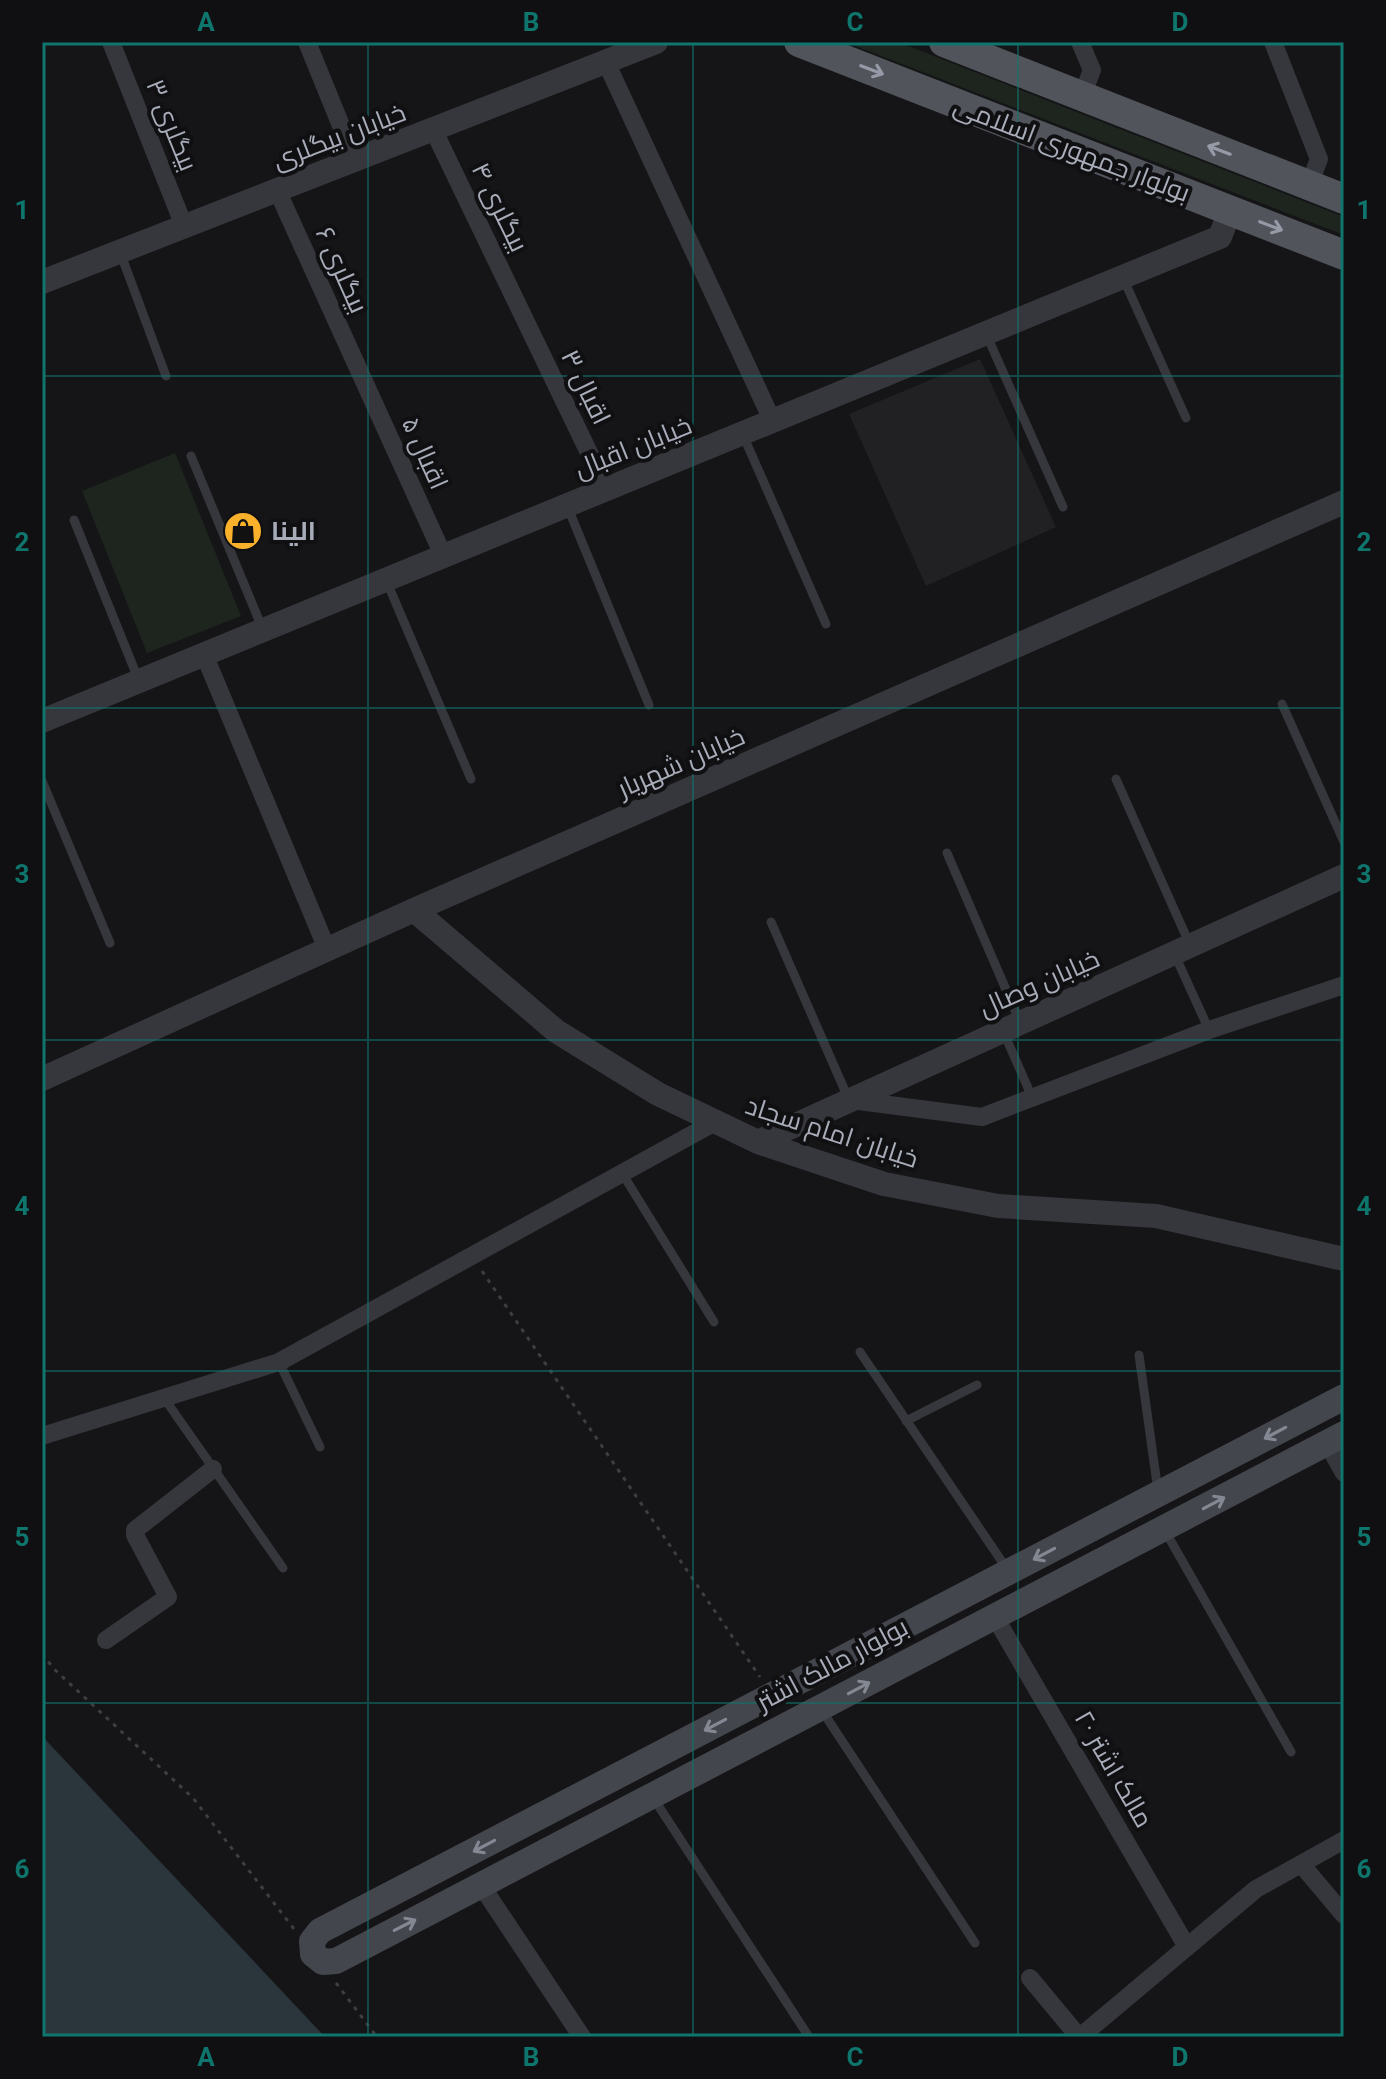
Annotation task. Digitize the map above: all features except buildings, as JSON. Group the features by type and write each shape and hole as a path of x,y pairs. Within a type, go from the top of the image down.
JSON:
{"main road":[{"name":"بولوار جمهوری اسلامی","path":"799,42 1344,255"},
{"name":"بولوار جمهوری اسلامی","path":"944,42 1344,199"},
{"name":"بولوار مالک اشتر","path":"310,1934 1344,1397"},
{"name":"بولوار مالک اشتر","path":"332,1967 481,1885 1336,1439"},
{"path":"892,1633 908,1662"},
{"path":"310,1934 313,1954 332,1967"}],"street":[{"name":"بیگلری ۳","path":"111,42 184,226"},
{"path":"307,42 355,160"},
{"name":"خیابان بیگلری","path":"42,282 656,42"},
{"path":"1080,42 1092,70 1082,96"},
{"path":"1273,42 1319,159 1309,185"},
{"path":"606,62 772,420"},
{"name":"بیگلری ۴","path":"433,129 520,308"},
{"name":"بیگلری ۶","path":"277,190 360,372"},
{"name":"خیابان اقبال","path":"42,721 1220,237 1230,211"},
{"name":"اقبال ۳","path":"520,308 606,488"},
{"name":"اقبال ۵","path":"360,372 443,555"},
{"name":"خیابان شهریار","path":"42,1079 414,910 1344,502"},
{"path":"204,654 327,949"},
{"name":"خیابان وصال","path":"758,1142 1343,877"},
{"name":"خیابان امام سجاد","path":"414,910 556,1031 658,1094 758,1142 884,1184 998,1206 1156,1216 1344,1259"},
{"path":"849,1100 982,1117 1209,1030 1344,985"},
{"path":"42,1436 279,1362 715,1122"},
{"path":"1336,1439 1344,1473"},
{"path":"106,1640 168,1597 135,1530 213,1469"},
{"name":"مالک اشتر ۲۰","path":"995,1617 1187,1947"},
{"path":"1030,1978 1079,2037 1256,1889 1344,1840"},
{"path":"1301,1864 1344,1915"},
{"path":"481,1885 582,2037"}],"lane":[{"path":"120,251 166,376"},
{"path":"1122,277 1186,418"},
{"path":"985,333 1063,507"},
{"path":"742,432 826,624"},
{"path":"191,456 263,630"},
{"path":"567,504 649,705"},
{"path":"74,520 139,681"},
{"path":"385,579 471,779"},
{"path":"1282,704 1344,842"},
{"path":"1116,779 1182,949 1209,1030"},
{"path":"42,781 110,943"},
{"path":"947,853 1011,1026 1032,1097"},
{"path":"771,922 849,1100"},
{"path":"622,1173 714,1322"},
{"path":"860,1352 1009,1572"},
{"path":"1139,1355 1158,1494"},
{"path":"279,1362 320,1447"},
{"path":"906,1421 977,1385"},
{"path":"164,1398 283,1568"},
{"path":"1164,1529 1291,1752"},
{"path":"820,1708 975,1943"},
{"path":"652,1796 809,2037"}],"path":[{"path":"471,1256 772,1695"},
{"path":"42,1654 54,1669 193,1798 310,1934"},
{"path":"332,1967 377,2037"}],"shaded area":[{"path":"845,42 898,42 1344,217 1344,235"},
{"path":"980,359 1056,527 926,586 849,414"},
{"path":"175,453 241,616 147,653 82,491"},
{"path":"42,1736 325,2037 42,2037"}],"place":[{"name":"الینا","path":"243,531"}]}
